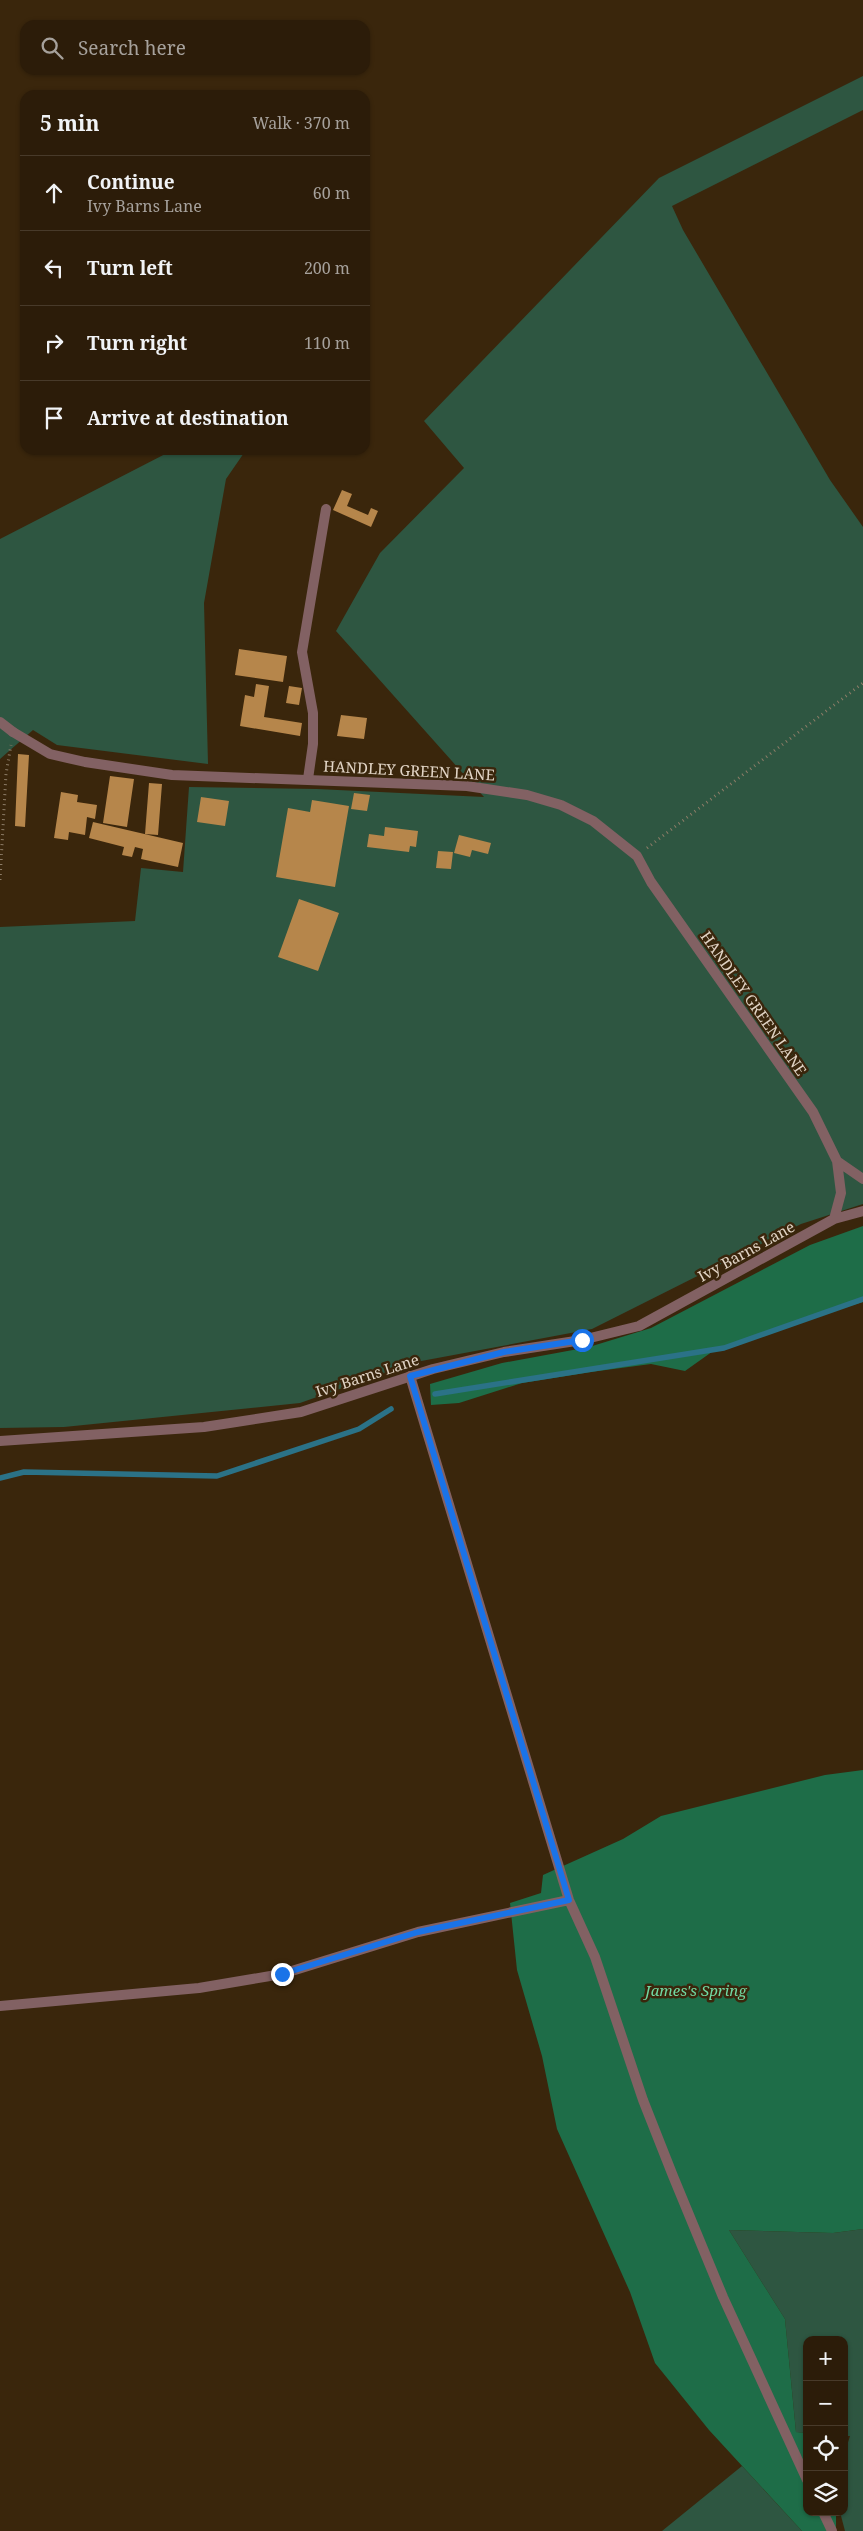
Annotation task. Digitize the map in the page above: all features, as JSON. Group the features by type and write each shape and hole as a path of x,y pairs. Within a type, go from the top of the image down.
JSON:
{"street":[{"path":"308,779 313,744 313,713 302,652 326,509"},
{"name":"HANDLEY GREEN LANE","path":"0,722 50,754 85,762 172,775 467,786 527,795 562,805 593,821 637,856 651,882 813,1112 836,1161 841,1193 834,1219"},
{"path":"836,1161 863,1178"},
{"name":"Ivy Barns Lane","path":"0,1441 204,1427 302,1412 410,1376 504,1352 582,1340 639,1326 834,1219 863,1211"},
{"path":"410,1376 569,1900 594,1957 643,2100 672,2176 723,2297 803,2471"},
{"path":"0,2006 199,1988 282,1974 418,1932 569,1900"},
{"path":"825,2516 832,2531"}],"path":[{"path":"637,856 863,683"},
{"path":"0,880 6,774 13,732"}],"green space":[{"path":"863,76 863,110 672,206 683,230 830,480 863,527 863,1204 801,1224 592,1329 416,1362 300,1403 64,1427 0,1428 0,927 135,921 141,868 183,872 189,787 317,789 484,797 336,631 380,553 464,468 424,421 659,178"},
{"path":"163,455 243,455 226,479 204,603 208,764 57,745 33,730 0,759 0,539"},
{"path":"863,1226 863,1302 779,1327 716,1349 685,1371 651,1364 591,1372 522,1383 459,1403 431,1405 430,1384 502,1363 589,1347 651,1328 810,1245"},
{"name":"James's Spring","path":"863,1770 863,2229 833,2233 729,2230 785,2319 796,2432 803,2433 803,2516 836,2516 836,2531 802,2531 709,2430 655,2363 630,2292 557,2129 542,2056 517,1970 510,1903 541,1893 543,1875 623,1839 661,1816 825,1775"},
{"path":"863,2229 863,2531 845,2531 841,2516 848,2516 848,2442 850,2436 848,2436 848,2336 803,2336 803,2433 796,2432 785,2319 729,2230 833,2233"},
{"path":"742,2466 802,2531 662,2531"}],"building":[{"path":"342,490 352,494 347,506 368,515 371,508 378,511 371,527 333,510"},
{"path":"239,649 287,656 283,682 235,675"},
{"path":"256,684 269,686 264,717 302,723 300,736 240,726 245,695 254,697"},
{"path":"289,686 302,688 299,705 286,703"},
{"path":"341,715 367,718 364,739 337,736"},
{"path":"18,754 29,755 25,827 15,826"},
{"path":"110,776 134,779 127,827 103,823"},
{"path":"149,783 162,784 158,835 145,834"},
{"path":"61,792 78,795 77,802 97,805 95,819 87,817 85,835 69,832 68,840 54,838"},
{"path":"354,793 370,795 367,811 351,809"},
{"path":"201,797 229,801 225,826 197,822"},
{"path":"312,800 349,806 335,887 276,877 288,808 310,812"},
{"path":"93,822 183,843 178,867 141,859 143,849 135,847 132,857 122,855 124,847 89,838"},
{"path":"385,827 418,831 416,847 410,846 409,852 367,847 369,834 384,836"},
{"path":"459,835 491,843 488,854 472,850 470,857 454,853"},
{"path":"438,851 453,852 451,869 436,868"},
{"path":"299,899 339,913 318,971 278,957"}],"waterway":[{"path":"435,1394 724,1348 863,1299"},
{"path":"0,1478 24,1472 217,1476 359,1429 391,1409"}],"route":[{"path":"282,1974 418,1932 498,1913 569,1900 410,1376 504,1352 582,1340"}]}
